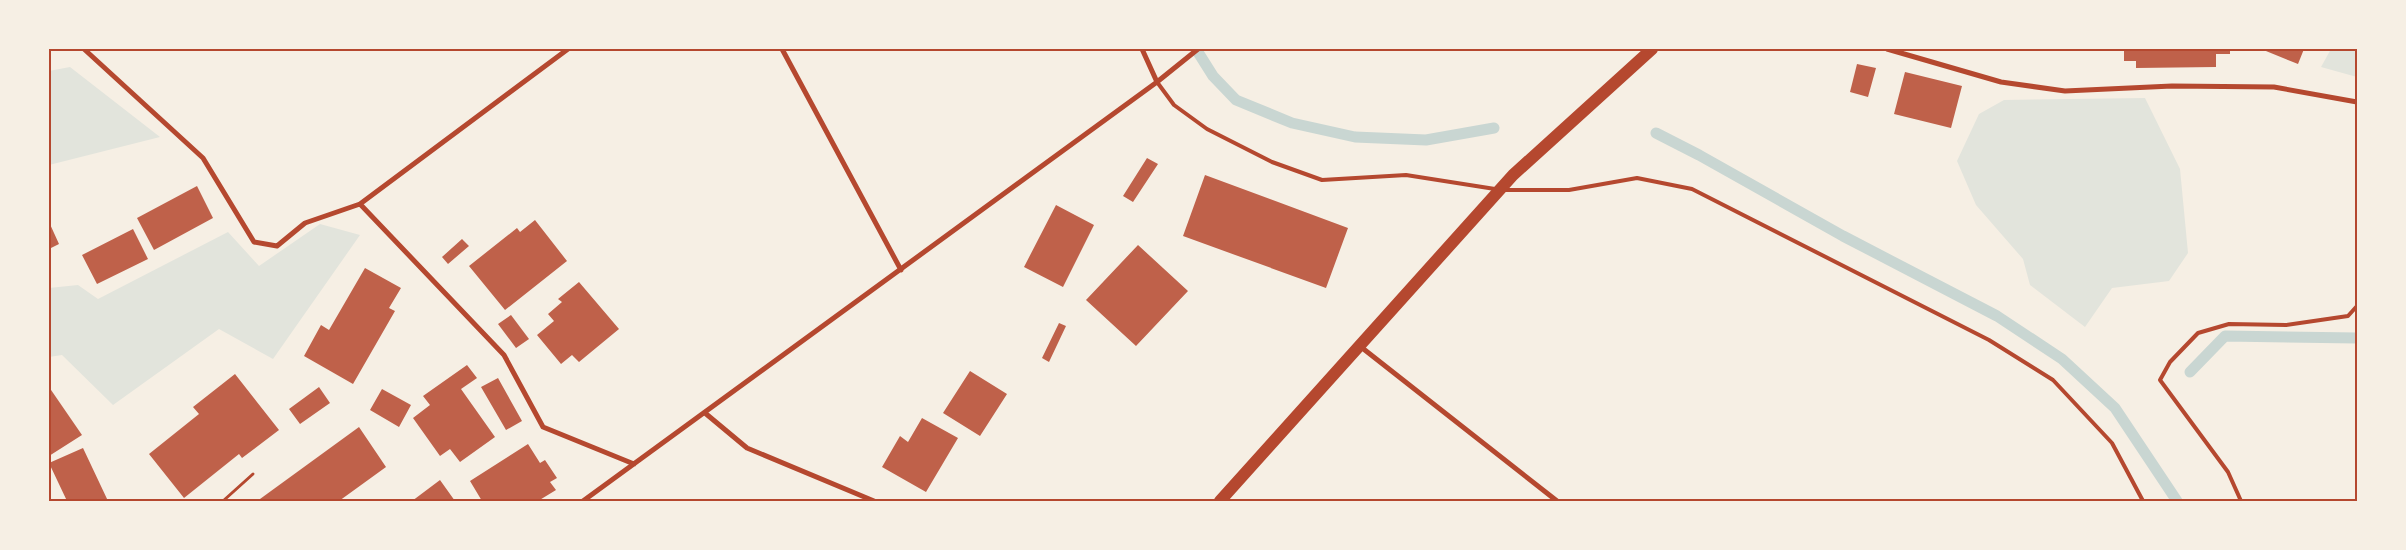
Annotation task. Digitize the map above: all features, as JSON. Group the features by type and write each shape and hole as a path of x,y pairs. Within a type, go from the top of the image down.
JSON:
{"main road":[{"path":"1220,501 1513,175 1652,49"}],"street":[{"path":"84,49 203,158 254,242 277,246 305,223 360,204 568,49"},
{"path":"782,49 901,270"},
{"path":"1142,49 1157,82"},
{"path":"583,501 1157,82 1198,49"},
{"path":"1887,49 2001,82 2065,91 2172,86 2274,87 2357,102"},
{"path":"360,204 504,355 543,427 634,464"},
{"path":"1360,346 1557,501"},
{"path":"705,413 747,448 874,501"}],"lane":[{"path":"1157,82 1174,105 1208,129 1272,162 1322,180 1406,175 1500,190 1569,190 1637,178 1692,189 1980,336 2053,380 2112,443 2143,501"},
{"path":"2241,501 2228,472 2160,380 2170,362 2198,333 2229,324 2286,325 2348,316 2357,306"}],"path":[{"path":"223,501 253,474"}],"shaded area":[{"path":"2331,49 2357,49 2357,77 2321,67"},
{"path":"70,67 160,137 49,165 49,71"},
{"path":"2145,98 2180,169 2188,253 2169,281 2112,288 2085,327 2030,285 2023,259 1976,205 1957,161 1979,114 2004,100"},
{"path":"320,224 360,235 273,359 219,329 113,405 62,355 49,357 49,288 78,285 98,299 228,232 259,266"}],"building":[{"path":"2124,49 2230,49 2230,54 2216,54 2216,67 2136,68 2136,61 2124,61"},
{"path":"2261,49 2304,49 2298,64"},
{"path":"1857,64 1876,68 1868,97 1850,92"},
{"path":"1905,72 1962,86 1951,128 1894,114"},
{"path":"1147,158 1158,164 1133,202 1123,196"},
{"path":"1205,175 1348,228 1326,288 1183,236"},
{"path":"197,186 213,218 154,250 137,218"},
{"path":"1056,205 1094,225 1063,287 1024,267"},
{"path":"535,220 567,261 505,310 469,266 517,228 520,232"},
{"path":"49,222 59,244 49,249"},
{"path":"133,229 148,259 97,284 82,255"},
{"path":"462,239 469,246 448,264 442,257"},
{"path":"1138,245 1188,291 1136,346 1086,300"},
{"path":"365,268 401,288 389,308 395,311 353,384 304,356 321,325 329,330"},
{"path":"579,282 619,329 579,362 572,355 561,364 537,335 554,321 548,314 562,302 558,299"},
{"path":"511,315 529,339 516,348 498,324"},
{"path":"1059,323 1066,326 1049,362 1042,358"},
{"path":"467,365 477,378 461,389 495,437 460,462 450,449 440,456 413,418 430,405 423,396"},
{"path":"970,371 1007,394 980,436 943,413"},
{"path":"235,374 279,430 242,458 239,454 184,498 149,454 199,414 193,407"},
{"path":"498,378 522,421 506,430 481,387"},
{"path":"49,387 82,435 49,456"},
{"path":"319,387 330,403 300,424 289,409"},
{"path":"382,389 411,405 399,427 370,410"},
{"path":"922,418 958,438 926,492 882,467 900,436 908,442"},
{"path":"359,427 386,467 339,501 262,501 260,499"},
{"path":"528,444 540,463 545,460 557,478 550,482 556,490 538,501 482,501 470,481"},
{"path":"83,448 108,501 67,501 49,463"},
{"path":"440,480 455,501 412,501"}],"waterway":[{"path":"1196,49 1213,76 1236,100 1292,123 1355,137 1426,140 1494,128"},
{"path":"1656,133 1843,236 1997,316 2062,359 2115,408 2177,501"},
{"path":"2190,372 2225,336 2357,338"}]}
